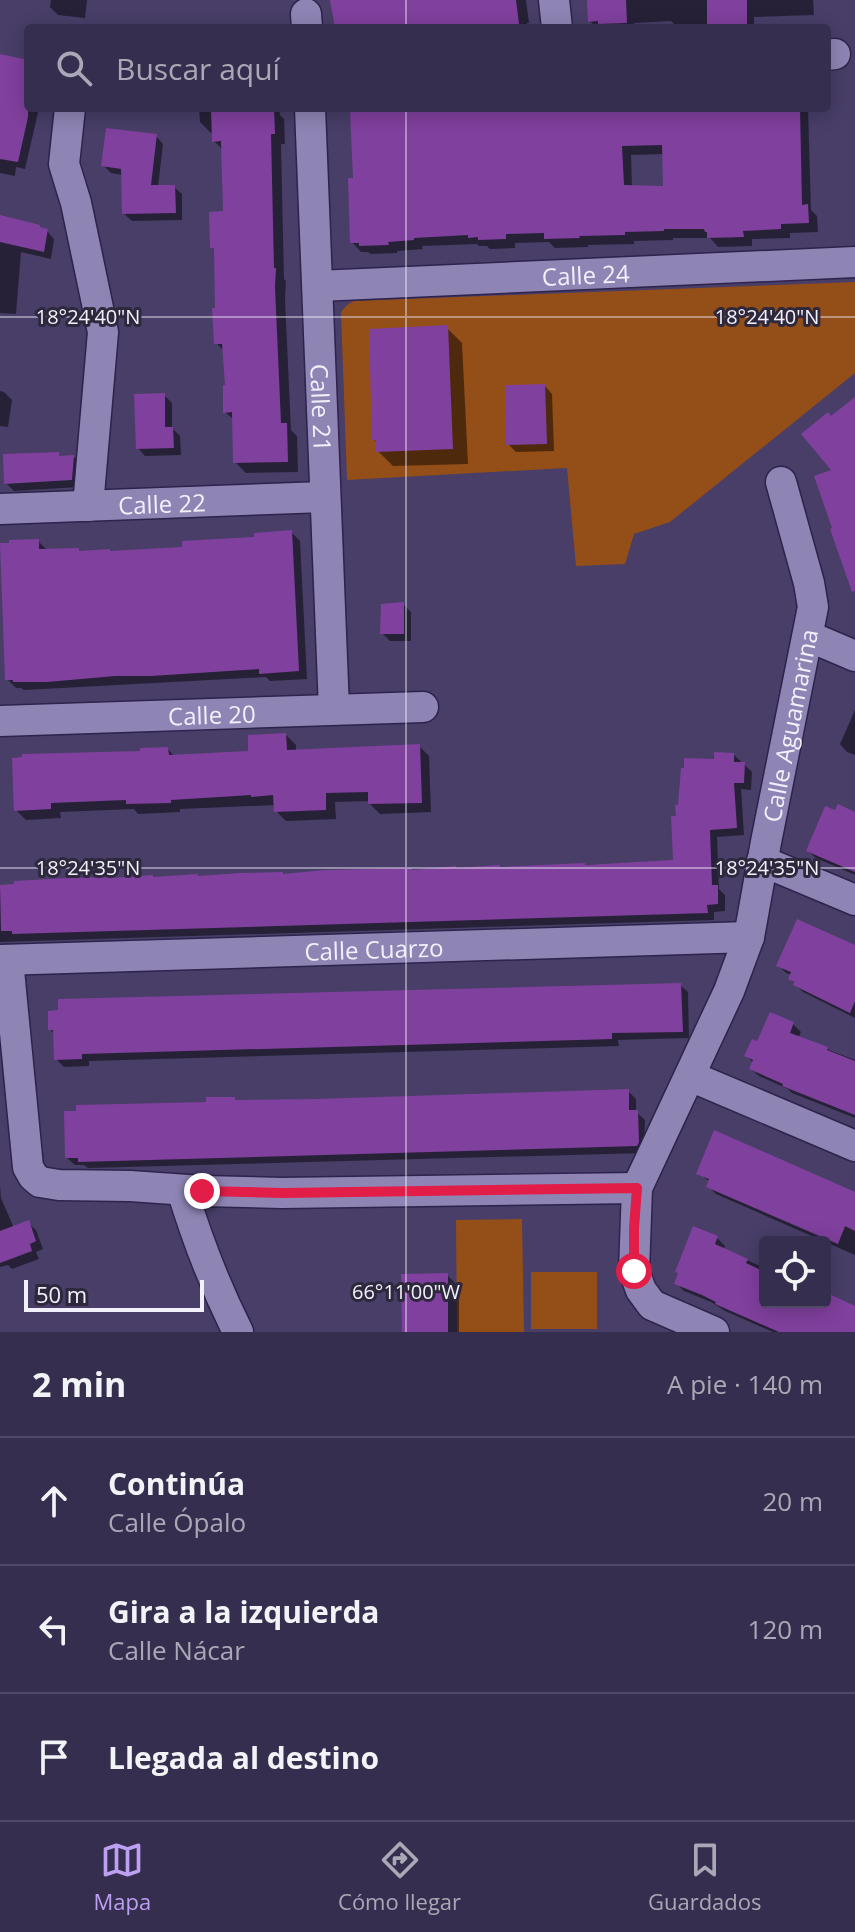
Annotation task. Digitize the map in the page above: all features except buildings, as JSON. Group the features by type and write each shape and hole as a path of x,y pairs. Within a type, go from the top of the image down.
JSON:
{"street":[{"path":"554,0 557,24"},
{"path":"70,112 64,164 76,203 103,332 88,506"},
{"name":"Calle 21","path":"310,112 334,709"},
{"name":"Calle 24","path":"318,286 855,262"},
{"name":"Calle Aguamarina","path":"637,1188 729,991 749,937 813,607 781,482"},
{"name":"Calle 22","path":"0,509 324,497"},
{"path":"808,636 855,656"},
{"name":"Calle 20","path":"0,721 423,707"},
{"path":"762,861 855,900"},
{"name":"Calle Cuarzo","path":"4,960 749,937"},
{"path":"4,960 28,1167 40,1182 282,1193 637,1188 634,1271 641,1290 652,1305 714,1332"},
{"path":"690,1076 855,1146"},
{"path":"182,1190 220,1297 238,1332"}],"shaded area":[{"path":"855,282 855,373 670,522 634,534 625,564 576,566 567,468 347,480 341,312 354,301"},
{"path":"522,1219 524,1332 457,1332 456,1220"},
{"path":"531,1272 597,1272 597,1329 531,1329"}],"route":[{"path":"202,1191 282,1193 637,1188 634,1271"}]}
